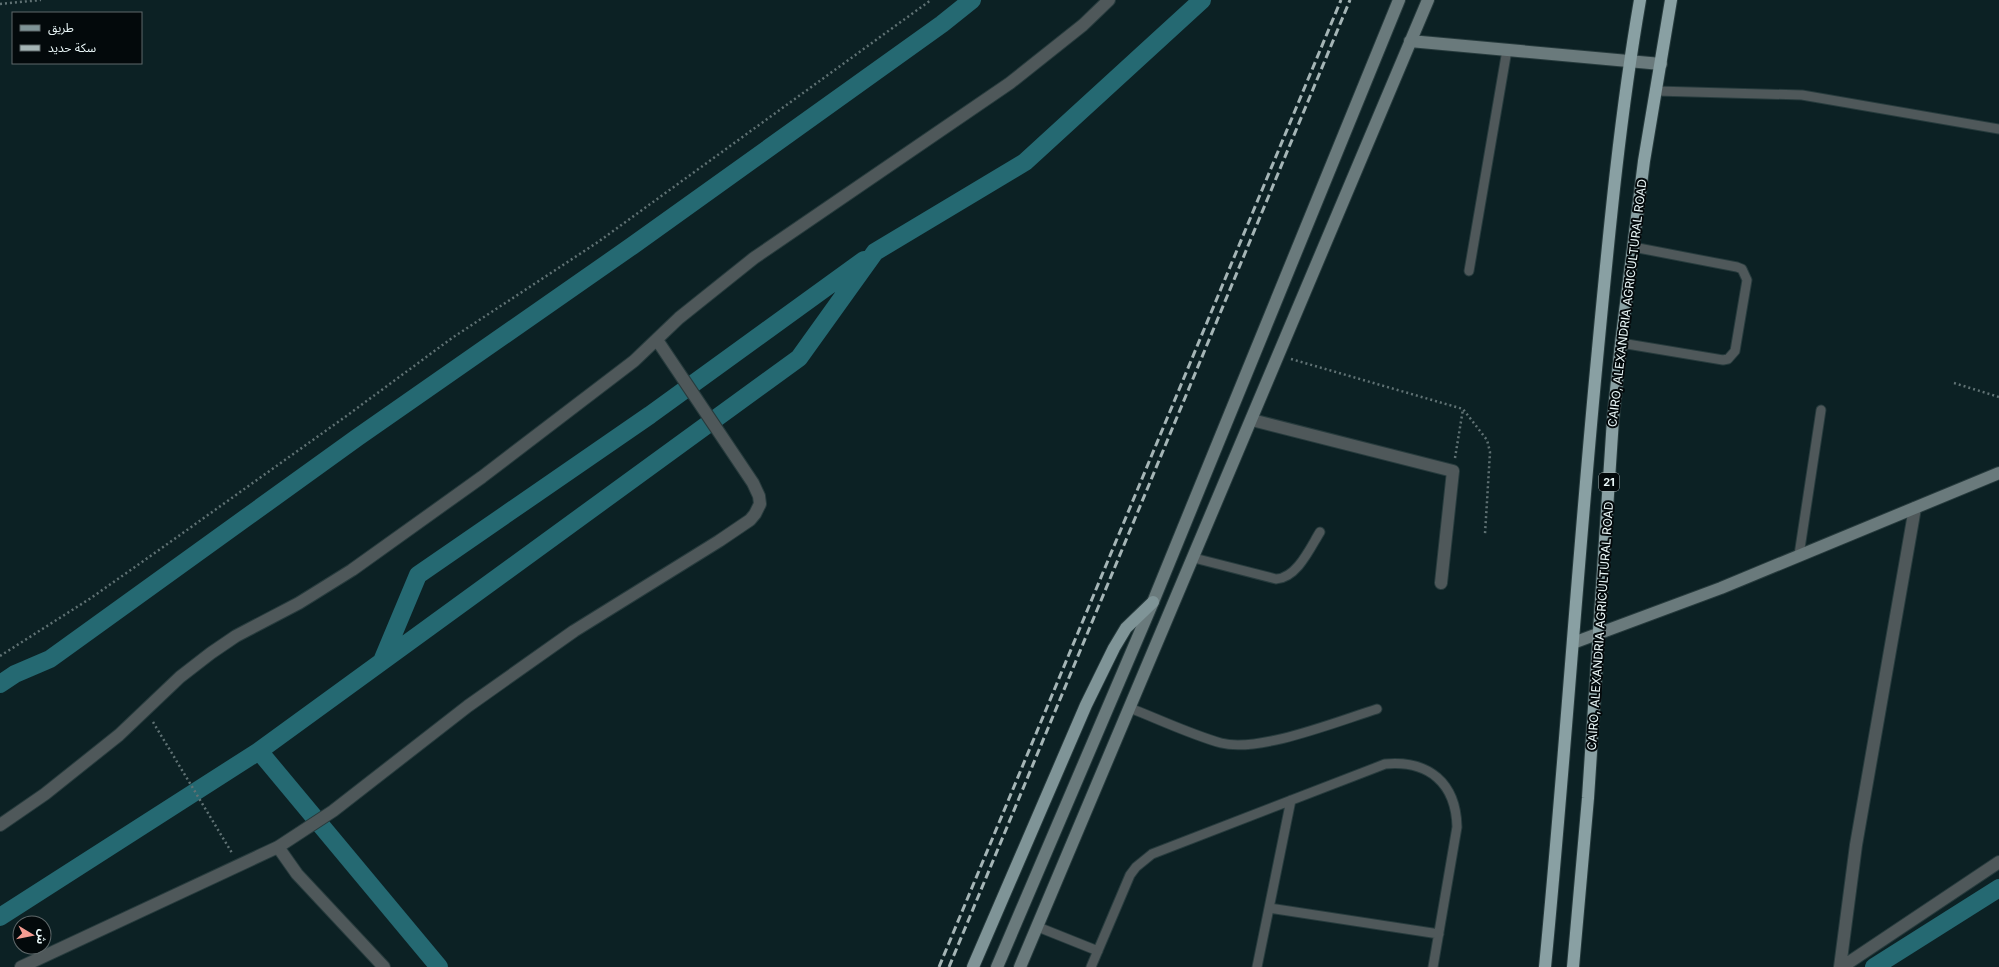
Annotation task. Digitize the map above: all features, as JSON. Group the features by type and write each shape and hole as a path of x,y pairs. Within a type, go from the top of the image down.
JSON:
{"highway":[{"name":"CAIRO, ALEXANDRIA AGRICULTURAL ROAD","path":"1545,967 1561,799 1572,643 1605,271 1630,62 1640,0"},
{"name":"CAIRO, ALEXANDRIA AGRICULTURAL ROAD","path":"1573,967 1588,798 1600,634 1613,420 1633,246 1671,0"}],"main road":[{"path":"997,967 1153,602 1399,0"},
{"path":"1020,967 1194,558 1428,0"},
{"path":"1410,42 1661,64"},
{"path":"1572,643 1714,591 1999,473"},
{"path":"972,967 1086,705 1119,638 1134,618 1153,602"}],"street":[{"path":"0,825 45,794 100,750 196,664 221,645 299,602 352,570 457,495 634,361 679,318 754,258 1010,83 1083,25 1109,0"},
{"path":"21,967 278,847 333,811 468,706 574,631 720,541 750,520 760,504 759,496 753,483 671,364 657,340"},
{"path":"1252,420 1453,471 1441,583"},
{"path":"1841,967 1853,860 1915,508"},
{"path":"278,847 297,874 384,967"},
{"path":"1841,967 1999,862"}],"lane":[{"path":"1468,272 1507,50"},
{"path":"1656,91 1802,95 1999,129"},
{"path":"1621,343 1723,360 1728,359 1735,351 1747,280 1742,270 1737,267 1633,246"},
{"path":"1799,555 1821,410"},
{"path":"1194,558 1276,579 1282,578 1294,571 1320,532"},
{"path":"1130,708 1222,743 1240,745 1276,740 1377,709"},
{"path":"1091,967 1130,875 1143,860 1152,854 1385,764 1401,763 1417,766 1431,772 1443,783 1452,796 1456,811 1457,827 1433,967"},
{"path":"1257,967 1291,800"},
{"path":"1269,908 1439,934"},
{"path":"1038,927 1098,951"}],"path":[{"path":"0,4 41,0"},
{"path":"0,656 91,598 141,563 345,417 452,338 598,242 931,0"},
{"path":"1279,356 1463,409 1487,440 1490,452 1485,534"},
{"path":"1954,383 1999,397"},
{"path":"1453,471 1463,409"},
{"path":"146,710 240,866"}],"waterway":[{"path":"0,684 15,674 50,659 358,437 632,246 942,24 972,0"},
{"path":"0,917 259,751 799,358 875,252 1025,162 1202,0"},
{"path":"382,661 418,575 650,415 864,260"},
{"path":"259,751 439,967"},
{"path":"1874,967 1999,888"}],"railway":[{"path":"939,967 1341,0"},
{"path":"949,967 1350,0"}]}
